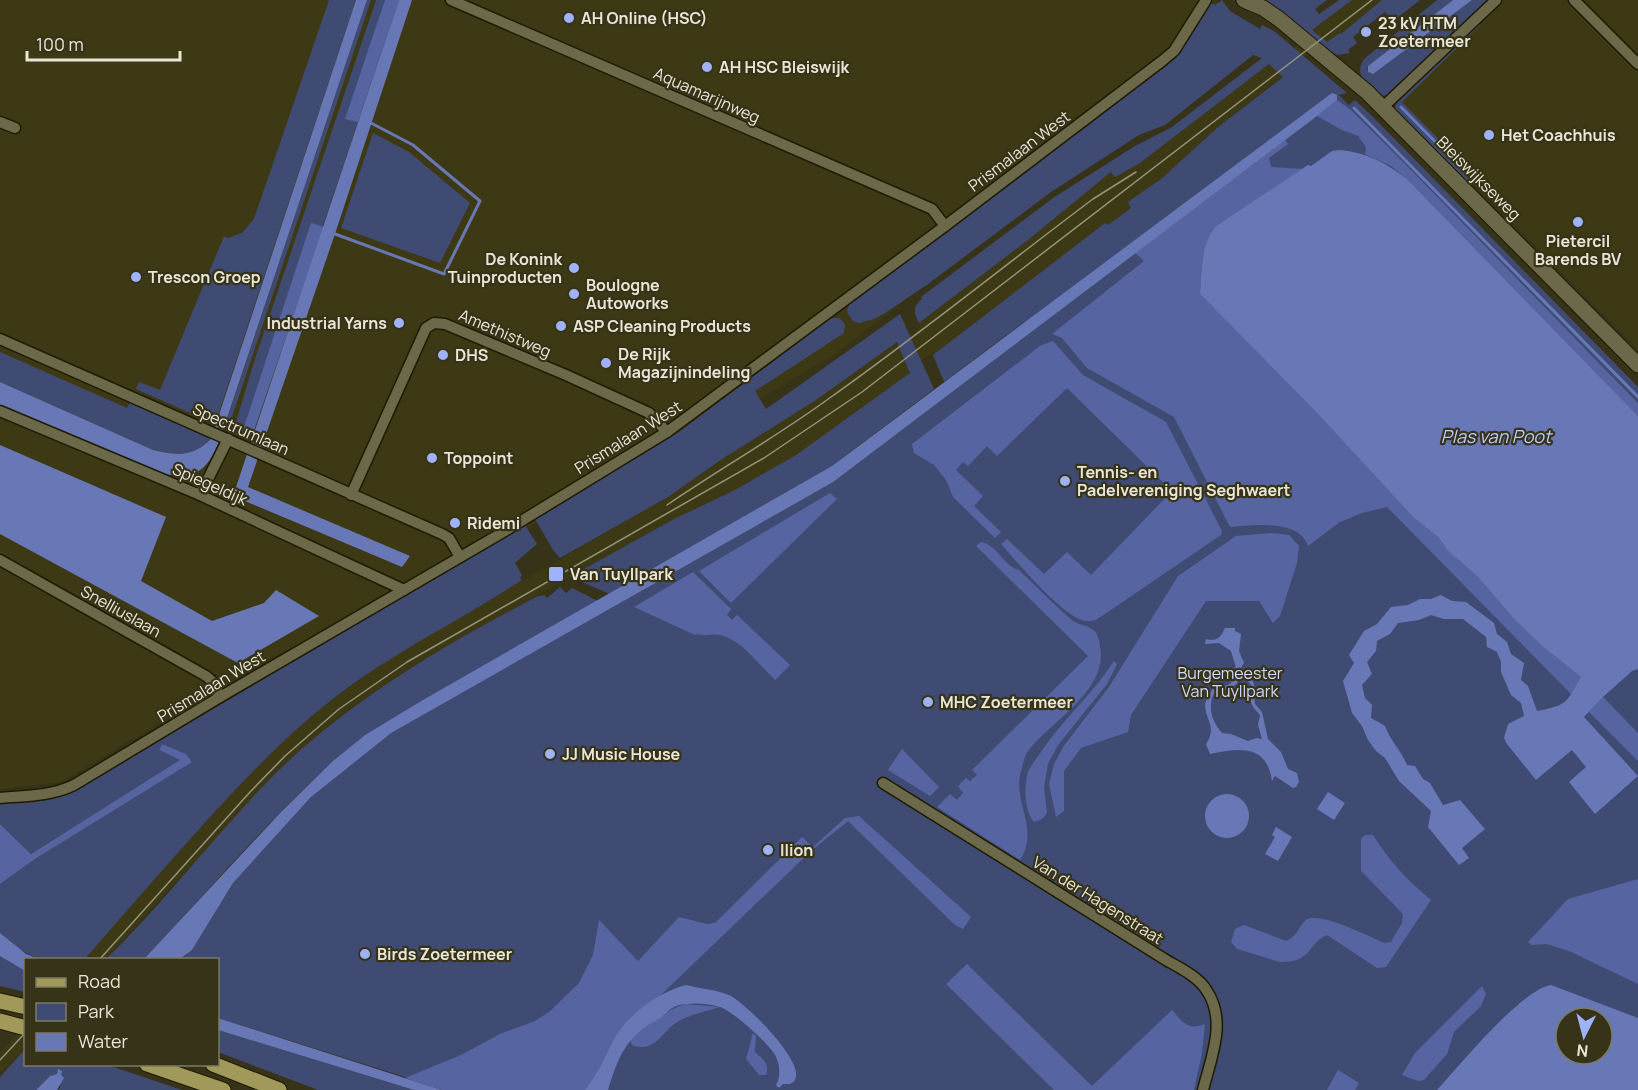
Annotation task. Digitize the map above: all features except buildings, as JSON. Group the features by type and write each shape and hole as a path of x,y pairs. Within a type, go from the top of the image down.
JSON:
{"main road":[{"path":"0,1000 24,1006"},
{"path":"0,1022 24,1028"},
{"path":"150,1066 223,1090"},
{"path":"216,1066 279,1090"}],"street":[{"name":"Aquamarijnweg","path":"451,0 932,209 945,226"},
{"name":"Prismalaan West","path":"0,798 65,790 405,590 667,432 945,226 1162,61 1174,51 1206,0"},
{"name":"Bleiswijkseweg","path":"1244,0 1261,4 1341,69 1383,107 1638,365"},
{"path":"1383,107 1497,0"},
{"path":"1574,0 1638,64"},
{"path":"0,122 15,128"},
{"name":"Amethistweg","path":"351,495 426,328 434,323 445,324 487,341 649,413 667,432"},
{"name":"Spectrumlaan","path":"0,339 442,534 449,538 460,557"},
{"name":"Spiegeldijk","path":"0,411 200,495 405,590"},
{"path":"200,495 228,439"},
{"name":"Snelliuslaan","path":"0,560 206,676 213,682 220,697"},
{"name":"Van der Hagenstraat","path":"883,783 1167,960 1207,990 1215,1007 1218,1025 1203,1090"}],"shaded area":[{"path":"0,0 1214,0 1255,32 831,357 615,483 242,673 61,782 0,789"},
{"path":"385,0 399,0 358,122 345,119"},
{"path":"1352,0 1382,0 1341,34 1327,42 1324,41 1282,74 1283,76 1218,127 1161,179 1129,202 1132,207 1108,226 1105,223 933,355 931,353 908,371 909,374 796,455 735,490 674,519 498,617 414,665 349,709 276,773 106,958 87,958 126,910 247,777 284,740 329,702 369,672 407,648 668,497 722,459 816,400 895,343 897,345 920,327 919,323 1028,240 1111,172 1115,177 1140,163 1269,64 1272,65 1314,33 1312,30"},
{"path":"1494,0 1638,0 1638,349 1383,93"},
{"path":"1337,100 1351,110 1413,172 1638,403 1638,416 1407,179 1391,166 1365,154 1366,147 1358,136 1317,116"},
{"path":"1285,140 1288,144 1269,158 1271,167 1303,169 1216,226 1204,249 1200,294 1317,413 1413,517 1439,538 1448,551 1478,577 1515,620 1543,647 1581,677 1572,695 1387,507 1362,513 1340,522 1308,546 1296,531 1286,528 1262,525 1230,527 1174,417 1087,368 1062,338 1052,334 1144,261 1135,253"},
{"path":"311,223 324,227 252,436 243,430"},
{"path":"1053,341 1083,375 1166,422 1222,531 1221,535 1096,620 1091,621 1082,620 1062,608 1001,544 1007,539 1044,574 1067,552 1091,575 1172,491 1067,388 997,456 987,446 968,466 963,462 956,470 983,496 974,506 1001,532 995,538 953,497 946,480 934,465 914,453 912,444 1040,346"},
{"path":"830,493 837,499 731,603 699,571"},
{"path":"1271,533 1289,535 1299,546 1297,563 1280,616 1273,623 1259,601 1206,601 1131,715 1128,732 1081,748 1064,771 1064,811 1056,817 1049,784 1054,764 1063,747 1109,687 1178,576 1236,536"},
{"path":"981,542 992,547 1013,568 1019,570 1072,620 1095,631 1100,646 1100,662 1096,677 1087,691 1038,740 1025,757 1019,780 1027,837 1026,848 1020,860 937,807 950,794 957,800 963,793 958,786 966,778 970,781 977,775 972,770 1088,656 976,546"},
{"path":"693,572 731,609 727,615 732,620 737,615 790,665 775,680 736,642 717,635 695,635 634,607"},
{"path":"1114,661 1117,664 1107,684 1058,745 1048,764 1044,787 1047,813 1042,819 1034,822 1028,812 1026,798 1029,769 1049,740 1097,685"},
{"path":"1603,697 1638,733 1638,761 1589,712"},
{"path":"162,744 186,754 192,762 35,859 0,884 0,824 31,854 180,760 159,750"},
{"path":"902,749 939,787 930,796 888,770"},
{"path":"859,816 971,917 963,929 955,925 848,821 811,851 613,1041 593,1080 585,1090 442,1090 405,1078 461,1055 500,1034 535,1021 549,1012 579,983 593,955 599,920 638,961 679,917 707,924 715,923 802,837 813,847 845,818"},
{"path":"1365,835 1373,835 1399,870 1431,900 1386,967 1377,968 1327,935 1299,959 1280,962 1237,949 1231,942 1235,929 1244,925 1286,941 1293,937 1306,920 1313,918 1345,926 1384,943 1391,942 1402,923 1403,914 1361,871 1361,839"},
{"path":"1638,879 1638,984 1569,951 1547,944 1532,945 1528,942 1568,899"},
{"path":"967,964 1092,1086 1172,1010 1190,1026 1205,1024 1202,1053 1194,1090 1054,1090 946,984"},
{"path":"1482,986 1486,994 1481,1006 1454,1032 1447,1054 1424,1080 1418,1081 1402,1075 1415,1053"},
{"path":"686,1004 720,1007 679,1021 653,1044 640,1047 632,1045 630,1039 643,1028 664,1014"},
{"path":"24,1026 24,1047 0,1074 0,1053"},
{"path":"753,1033 756,1036 755,1052 766,1065 766,1075 759,1075 746,1059"},
{"path":"1338,1070 1359,1083 1355,1090 1327,1090"}],"green space":[{"path":"329,0 356,0 215,424 136,389 139,382 160,390 224,236 228,238 242,233 254,219"},
{"path":"367,0 371,0 228,429 224,428"},
{"path":"376,0 399,0 251,440 233,432 254,362"},
{"name":"Burgemeester Van Tuyllpark","path":"1222,0 1230,11 1260,29 1262,25 1274,31 1347,93 1339,95 1349,105 1355,100 1374,118 1638,387 1638,403 1569,332 1638,405 1638,1090 446,1090 219,1018 219,958 182,958 192,950 233,883 311,797 382,736 833,477 1028,319 944,382 933,355 1105,223 1108,225 1131,208 1128,202 1161,179 1218,127 1283,77 1269,64 1140,163 1115,177 1111,172 1028,240 919,323 915,310 921,297 1053,198 1135,146 1172,127 1262,58 1253,55 1165,125 1139,135 1051,192 928,284 885,313 859,323 853,321 847,312 849,304 1167,65 1180,51 1211,3 1215,5"},
{"path":"1266,0 1327,0 1315,9 1319,14 1339,0 1352,0 1312,30 1327,42 1341,34 1382,0 1420,0 1392,22 1385,12 1353,37 1357,43 1348,50 1350,53 1338,55 1330,52"},
{"path":"1437,0 1453,0 1368,66 1367,69 1371,74 1472,0 1488,0 1388,95 1379,96 1361,75 1360,70 1364,59"},
{"path":"1479,23 1481,24 1402,102 1476,177 1474,181 1466,183 1395,111 1396,104"},
{"path":"373,133 409,152 470,203 440,263 341,228"},
{"path":"900,314 934,389 832,466 610,594 584,583 575,574 674,519 735,490 796,455 910,373 897,342 816,400 722,459 668,497 560,558 553,550 535,519 679,432 831,318 839,318 845,324 844,333 755,391 766,409"},
{"path":"0,352 127,408 130,403 211,439 198,449 184,454 153,450 0,382"},
{"path":"525,525 537,544 515,563 522,575 520,578 522,580 375,669 329,702 279,746 232,793 86,958 39,958 21,950 0,933 0,884 35,859 192,761 162,744 159,750 181,760 31,854 0,824 0,804 55,798 69,794"},
{"path":"560,587 566,593 572,588 598,601 365,735 335,760 278,815 145,958 107,958 277,772 336,720 433,654 536,597 544,595 547,598"},
{"path":"0,956 24,970 24,992 0,986"},
{"path":"219,1030 414,1090 318,1090 219,1052"},
{"path":"24,1050 24,1066 111,1066 182,1090 57,1090 60,1088 61,1075 58,1070 57,1074 50,1076 36,1090 0,1090 0,1077"}],"water":[{"path":"356,0 367,0 224,427 216,449 205,466 189,475 165,474 0,405 0,382 153,450 184,454 198,449 211,439"},
{"path":"399,0 412,0 248,487 410,556 402,567 233,496"},
{"path":"1453,0 1472,0 1373,74 1368,72 1368,66"},
{"path":"1332,93 1337,95 1337,100 1317,116 833,482 391,733 311,797 233,883 192,950 181,958 145,958 281,812 333,761 365,735 832,466"},
{"name":"Plas van Poot","path":"1340,150 1375,159 1407,179 1638,416 1638,669 1632,671 1584,717 1638,776 1595,814 1569,782 1586,767 1572,750 1536,780 1504,738 1508,724 1524,716 1521,703 1511,695 1501,672 1501,662 1497,652 1487,647 1486,637 1463,619 1444,619 1431,615 1419,620 1398,623 1390,634 1377,641 1376,651 1367,662 1372,674 1362,685 1365,698 1372,705 1371,718 1385,726 1407,765 1415,766 1423,779 1430,783 1443,805 1460,800 1485,829 1462,848 1469,858 1459,865 1428,827 1431,811 1399,781 1385,758 1368,740 1362,726 1352,713 1343,681 1354,663 1349,655 1364,631 1377,624 1391,607 1408,605 1420,599 1431,599 1441,595 1452,601 1466,602 1494,623 1497,634 1507,642 1511,654 1524,663 1521,680 1528,686 1537,711 1565,702 1581,677 1543,647 1515,620 1478,577 1448,551 1439,538 1413,517 1317,413 1200,294 1204,249 1216,226 1308,165 1311,166 1332,151"},
{"path":"0,445 166,517 141,581 212,621 264,603 276,590 319,616 238,663 0,534"},
{"path":"1225,628 1235,628 1235,631 1241,634 1239,651 1244,663 1236,684 1213,695 1211,710 1213,720 1222,733 1248,741 1262,739 1258,725 1260,715 1253,707 1250,697 1252,687 1242,677 1243,672 1252,680 1255,704 1262,712 1268,739 1281,752 1288,769 1297,773 1299,782 1296,787 1293,788 1275,776 1272,781 1264,760 1250,751 1231,750 1210,754 1206,744 1211,729 1205,705 1207,698 1213,689 1222,688 1231,683 1236,668 1231,651 1219,643 1205,644 1206,639 1218,638"},
{"path":"1328,792 1345,803 1334,820 1317,809"},
{"path":"1227,794 1242,801 1249,816 1242,831 1227,838 1212,831 1205,816 1212,801"},
{"path":"1276,827 1292,837 1278,861 1265,854 1275,837 1272,835"},
{"path":"0,933 26,954 36,958 24,958 24,970 0,956"},
{"path":"686,985 731,996 749,1010 782,1045 790,1057 795,1068 794,1081 790,1084 783,1084 779,1088 776,1085 779,1070 775,1055 733,1014 720,1007 691,1004 672,1008 632,1039 620,1057 608,1090 585,1090 626,1022 654,999"},
{"path":"1551,985 1606,1006 1554,1006 1554,1066 1614,1066 1614,1009 1638,1018 1638,1090 1437,1090 1491,1030 1538,990"},
{"path":"219,1018 442,1090 414,1090 219,1030"},
{"path":"58,1069 62,1071 61,1075 64,1078 57,1090 36,1090 50,1076 57,1074"}],"waterway":[{"path":"1401,107 1470,177"},
{"path":"1354,108 1638,397"},
{"path":"335,234 444,274 480,201 413,145 371,123"}],"tram line":[{"path":"101,958 250,792 285,756 339,709 407,662 764,458 862,392 1372,0"},
{"path":"667,505 811,411 897,349 1093,199 1136,172"},
{"path":"0,1060 24,1034"}],"place":[{"name":"AH Online (HSC)","path":"569,18"},
{"name":"23 kV HTM Zoetermeer","path":"1366,32"},
{"name":"AH HSC Bleiswijk","path":"707,67"},
{"name":"Het Coachhuis","path":"1489,135"},
{"name":"Pietercil Barends BV","path":"1578,222"},
{"name":"De Konink Tuinproducten","path":"574,268"},
{"name":"Trescon Groep","path":"136,277"},
{"name":"Boulogne Autoworks","path":"574,294"},
{"name":"Industrial Yarns","path":"399,323"},
{"name":"ASP Cleaning Products","path":"561,326"},
{"name":"DHS","path":"443,355"},
{"name":"De Rijk Magazijnindeling","path":"606,363"},
{"name":"Toppoint","path":"432,458"},
{"name":"Tennis- en Padelvereniging Seghwaert","path":"1065,481"},
{"name":"Ridemi","path":"455,523"},
{"name":"Van Tuyllpark","path":"556,574"},
{"name":"MHC Zoetermeer","path":"928,702"},
{"name":"JJ Music House","path":"550,754"},
{"name":"Ilion","path":"768,850"},
{"name":"Birds Zoetermeer","path":"365,954"}]}
